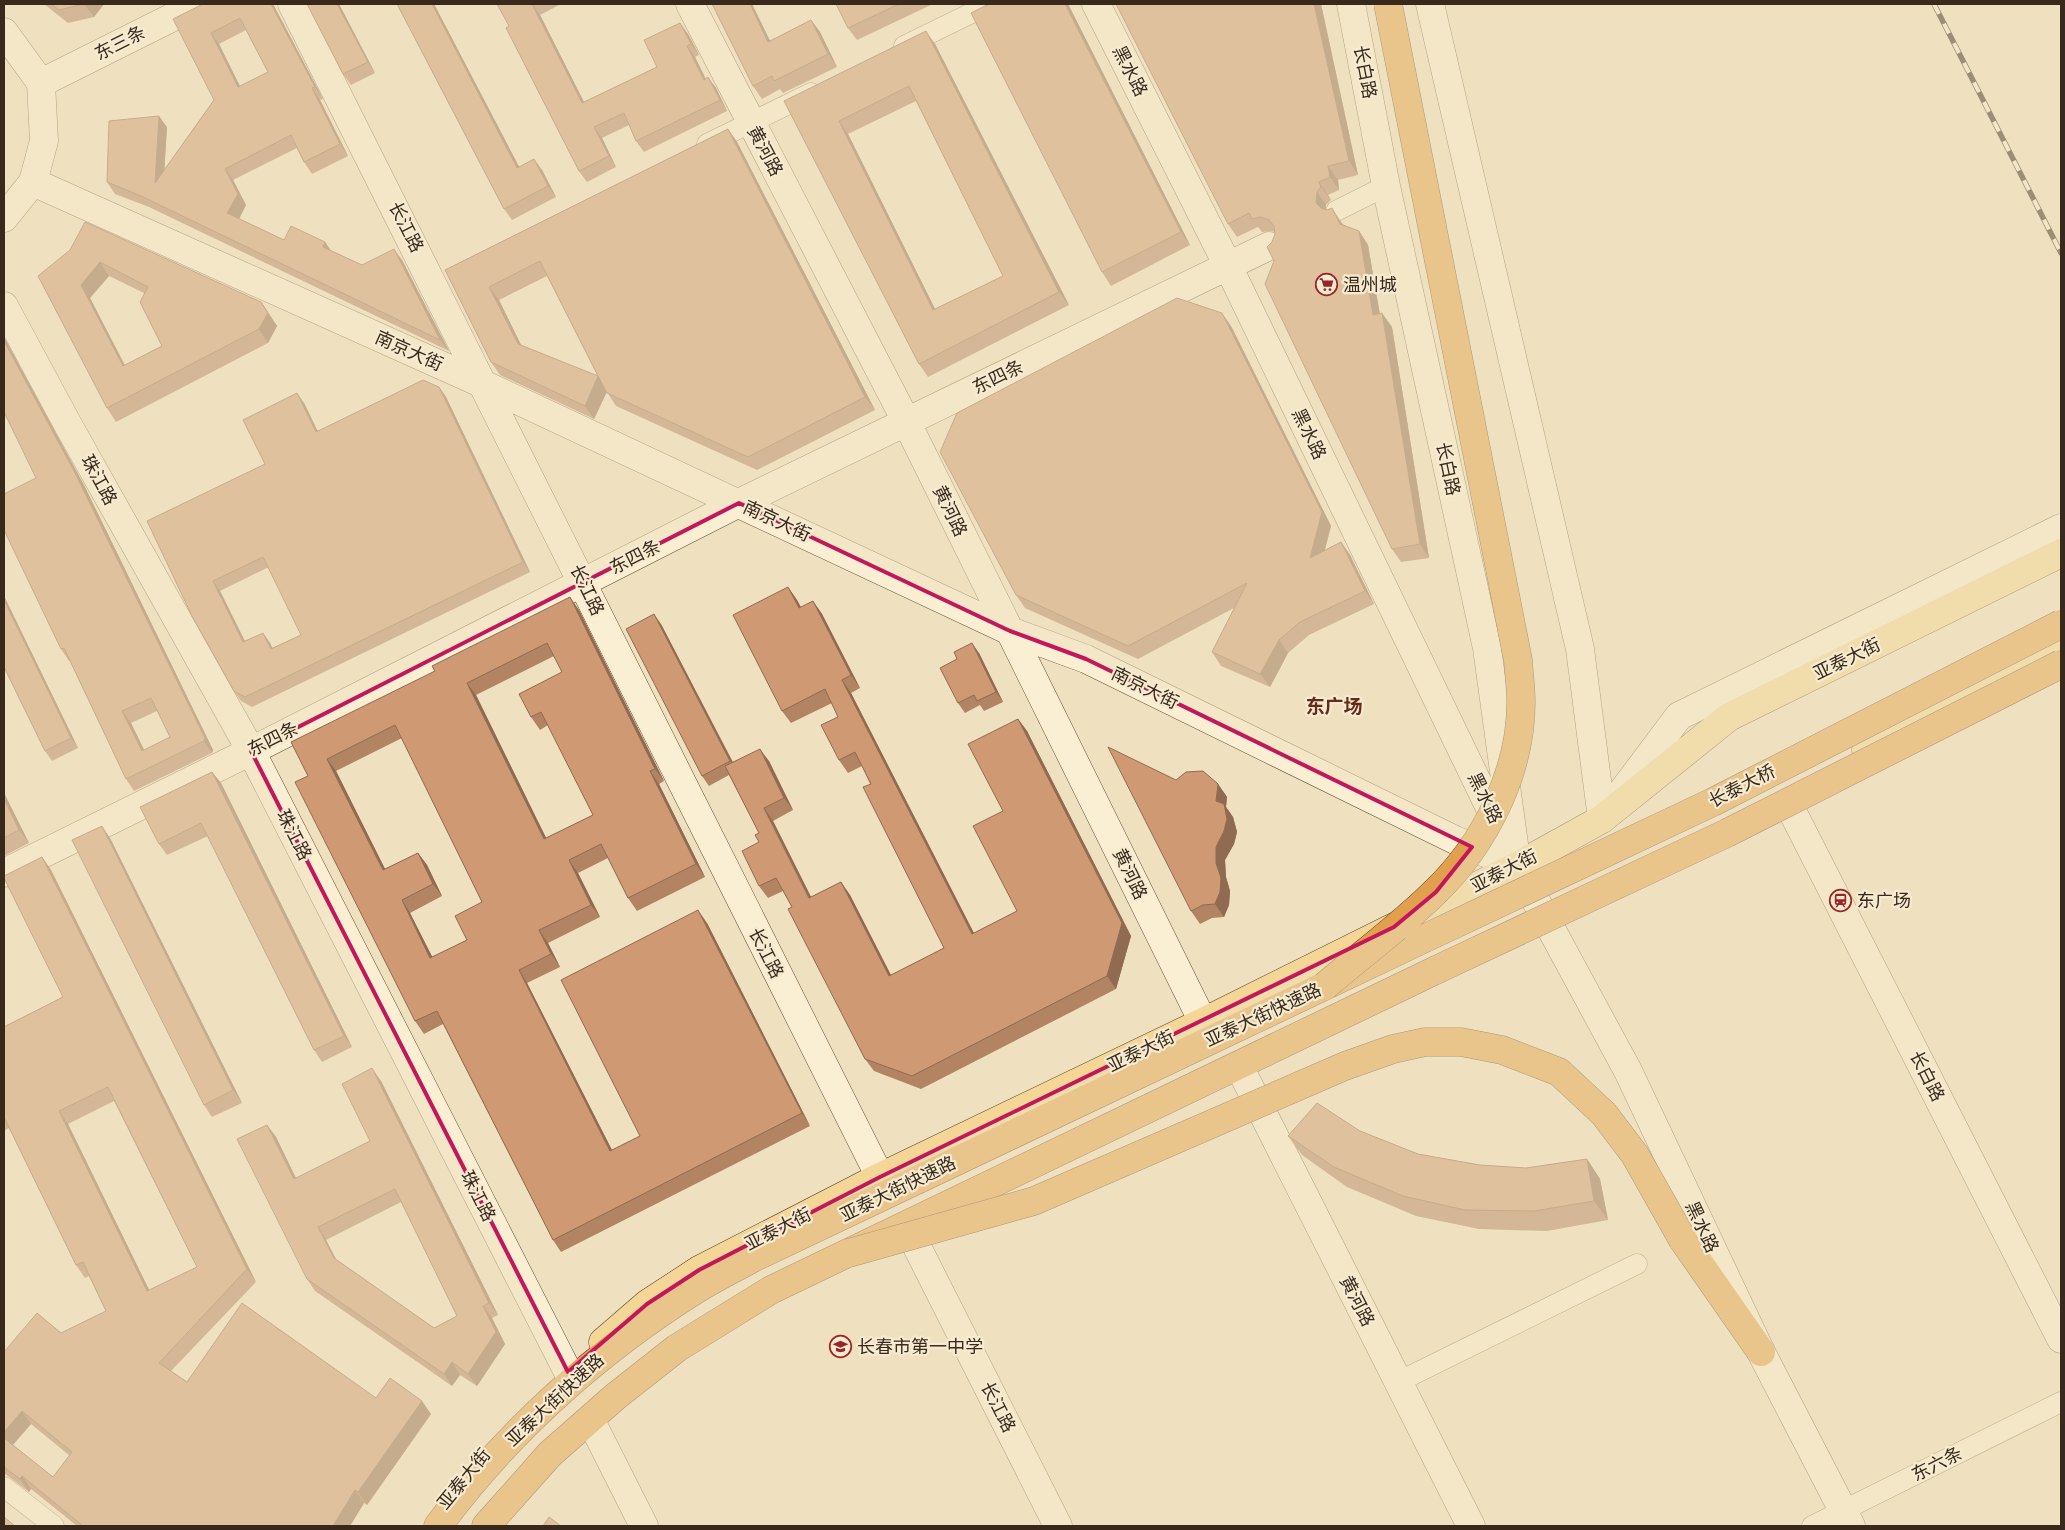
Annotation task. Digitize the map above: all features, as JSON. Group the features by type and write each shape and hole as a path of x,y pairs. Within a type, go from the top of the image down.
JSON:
{"highway":[{"path":"1325,986 1436,892 1483,831 1499,800 1512,766 1521,703 1518,660 1388,4"},
{"name":"长泰大桥","path":"1420,941 1713,802 2061,624"},
{"name":"长泰大桥","path":"1436,970 1727,833 2061,664"},
{"name":"亚泰大街快速路","path":"438,1526 460,1496 522,1429 562,1391 602,1356 697,1289 753,1258 1420,941"},
{"name":"亚泰大街快速路","path":"486,1526 550,1454 616,1396 677,1348 771,1290 1436,970"},
{"path":"849,1253 1034,1201 1344,1066 1392,1049 1425,1042 1461,1042 1502,1050 1559,1072 1604,1114 1635,1155 1683,1240 1761,1352"}],"main road":[{"name":"亚泰大街","path":"427,1526 500,1435 538,1398 647,1304 699,1270 880,1177 1203,1022 1517,866 1602,819 1729,717 2061,553"},
{"path":"496,1526 554,1462 593,1425 640,1386 720,1330 845,1266 1552,928 1929,714 2061,647"}],"street":[{"name":"东三条","path":"41,83 199,4"},
{"name":"长江路","path":"292,4 442,275 483,384 584,583 736,894 880,1177"},
{"name":"黄河路","path":"690,4 906,421 1203,1022"},
{"path":"883,57 990,4"},
{"name":"黑水路","path":"1096,4 1228,266 1517,866"},
{"name":"长白路","path":"1352,4 1386,186 1487,648 1517,866 1552,928"},
{"path":"1430,4 1580,649 1602,819"},
{"path":"4,32 41,83 44,141 33,182 4,218"},
{"path":"688,153 830,83"},
{"name":"南京大街","path":"33,182 483,384 1010,631 1086,659 1455,840 1517,866"},
{"path":"1336,211 1386,186"},
{"name":"东四条","path":"4,873 251,751 739,503 1269,246"},
{"name":"珠江路","path":"4,306 66,423 251,751 568,1372"},
{"path":"1602,819 1678,716 2061,528"},
{"path":"1552,928 1793,813 2061,677"},
{"name":"长白路","path":"1793,813 2061,1339"},
{"name":"黑水路","path":"1552,928 1628,1071 1761,1352 1847,1519"},
{"name":"黄河路","path":"1244,1076 1471,1526"},
{"name":"长江路","path":"911,1235 1058,1526"},
{"path":"1398,1382 1637,1264"},
{"name":"东六条","path":"1812,1526 1847,1519 2061,1402"},
{"path":"593,1425 644,1526"},
{"path":"4,1487 54,1526"}],"highlighted area":[{"path":"739,503 1010,631 1086,659 1472,847 1436,892 1394,927 880,1177 699,1270 647,1304 568,1372 251,751"}],"building":[{"path":"51,4 84,4 59,10"},
{"path":"203,4 271,4 315,87 312,88 340,144 304,162 291,135 225,169 238,194 227,213 284,240 291,226 325,242 323,247 362,265 394,249 440,340 141,196 107,182 109,121 159,116 155,183 214,100 173,19","holes":["240,18 268,72 238,87 211,33"]},
{"path":"307,4 337,4 368,62 343,74"},
{"path":"397,4 432,4 517,168 534,159 548,186 504,209"},
{"path":"497,4 532,4 582,103 657,67 644,40 680,23 691,44 687,46 704,80 708,77 720,100 636,141 624,113 594,127 609,156 579,171 506,28 509,26"},
{"path":"712,4 750,4 768,42 811,20 828,54 774,81 772,76 753,86"},
{"path":"836,4 899,4 848,28"},
{"path":"989,4 1065,4 1181,232 1102,272 971,13"},
{"name":"温州城","path":"1116,4 1314,4 1349,161 1328,166 1330,177 1319,182 1321,187 1317,192 1316,203 1321,208 1327,210 1332,208 1340,224 1359,231 1373,315 1382,313 1420,544 1392,549 1265,284 1274,261 1267,247 1272,242 1275,234 1274,226 1269,220 1261,217 1252,219 1249,213 1228,224"},
{"path":"926,31 1059,292 919,364 784,101","holes":["909,86 1003,276 933,310 839,121"]},
{"path":"728,129 865,397 748,457 607,393 598,376 585,406 491,362 445,270","holes":["540,261 598,376 518,344 489,287"]},
{"path":"85,222 261,302 268,313 259,329 107,408 38,276 70,250","holes":["100,262 148,287 140,302 162,346 123,366 81,285"]},
{"path":"1177,298 1222,313 1322,512 1310,558 1341,542 1365,591 1300,622 1279,640 1260,674 1212,652 1247,583 1128,646 1016,595 940,452 957,413"},
{"path":"4,341 74,471 205,738 204,741 126,779 64,648 61,649 4,530 4,494 36,478 4,412","holes":["151,698 170,737 142,751 122,711"]},
{"path":"423,380 439,387 523,562 245,697 234,691 192,616 147,521 265,464 243,420 297,393 316,432","holes":["263,557 301,635 271,649 263,633 243,642 213,581"]},
{"path":"788,587 799,608 813,601 851,675 842,680 972,934 1017,911 973,826 1003,811 968,744 1018,719 1122,923 1107,976 912,1076 865,1059 788,909 792,907 776,878 759,886 742,851 759,842 755,835 759,833 725,766 760,749 784,798 764,808 809,898 841,882 889,976 944,948 863,787 871,784 855,752 839,760 821,725 838,717 825,689 782,711 733,615"},
{"path":"570,597 655,769 650,771 696,864 628,898 601,844 569,860 591,905 539,930 551,954 519,970 610,1151 640,1136 561,980 698,910 802,1113 553,1240 437,1011 415,1021 295,782 308,776 291,742 435,671 432,666","holes":["547,643 562,672 519,694 531,717 541,712 593,815 544,839 467,683","395,725 482,902 455,916 467,940 430,958 402,900 433,884 418,853 383,870 327,759"]},
{"path":"4,600 71,738 45,751 4,667"},
{"path":"654,614 730,761 702,776 626,629"},
{"path":"972,643 996,692 977,701 974,695 958,703 940,668 957,659 954,652"},
{"path":"1108,747 1176,780 1186,772 1203,771 1218,784 1216,801 1224,804 1227,819 1224,831 1216,847 1216,863 1221,878 1220,892 1215,904 1203,905 1191,911"},
{"path":"212,772 344,1036 314,1050 201,823 159,844 140,807"},
{"path":"4,799 19,830 4,838"},
{"path":"102,826 233,1090 204,1105 72,840"},
{"path":"42,857 247,1269 159,1363 187,1382 242,1303 376,1398 390,1378 422,1401 358,1492 355,1490 333,1526 83,1526 22,1476 20,1479 4,1467 4,1438 53,1477 72,1452 22,1411 4,1432 4,1352 37,1313 61,1333 106,1311 83,1262 76,1265 4,1117 4,1027 63,997 4,876","holes":["108,1087 197,1267 147,1291 59,1111"]},
{"path":"372,1068 489,1303 483,1306 496,1332 468,1374 452,1362 444,1374 307,1279 237,1139 267,1125 294,1179 370,1141 342,1084","holes":["395,1189 457,1316 434,1328 334,1258 318,1227"]},
{"path":"1317,1103 1360,1131 1418,1154 1480,1165 1526,1168 1587,1159 1594,1201 1534,1211 1465,1210 1403,1196 1334,1167 1288,1136"},
{"path":"4,1517 15,1526 4,1526"},
{"path":"549,1517 561,1526 543,1526"}],"railway":[{"path":"1934,4 2061,253"}],"place":[{"name":"温州城","path":"1327,285"},
{"name":"东广场","path":"1841,901"},
{"name":"长春市第一中学","path":"841,1347"}],"district":[{"name":"东广场","path":"1334,706"}]}
